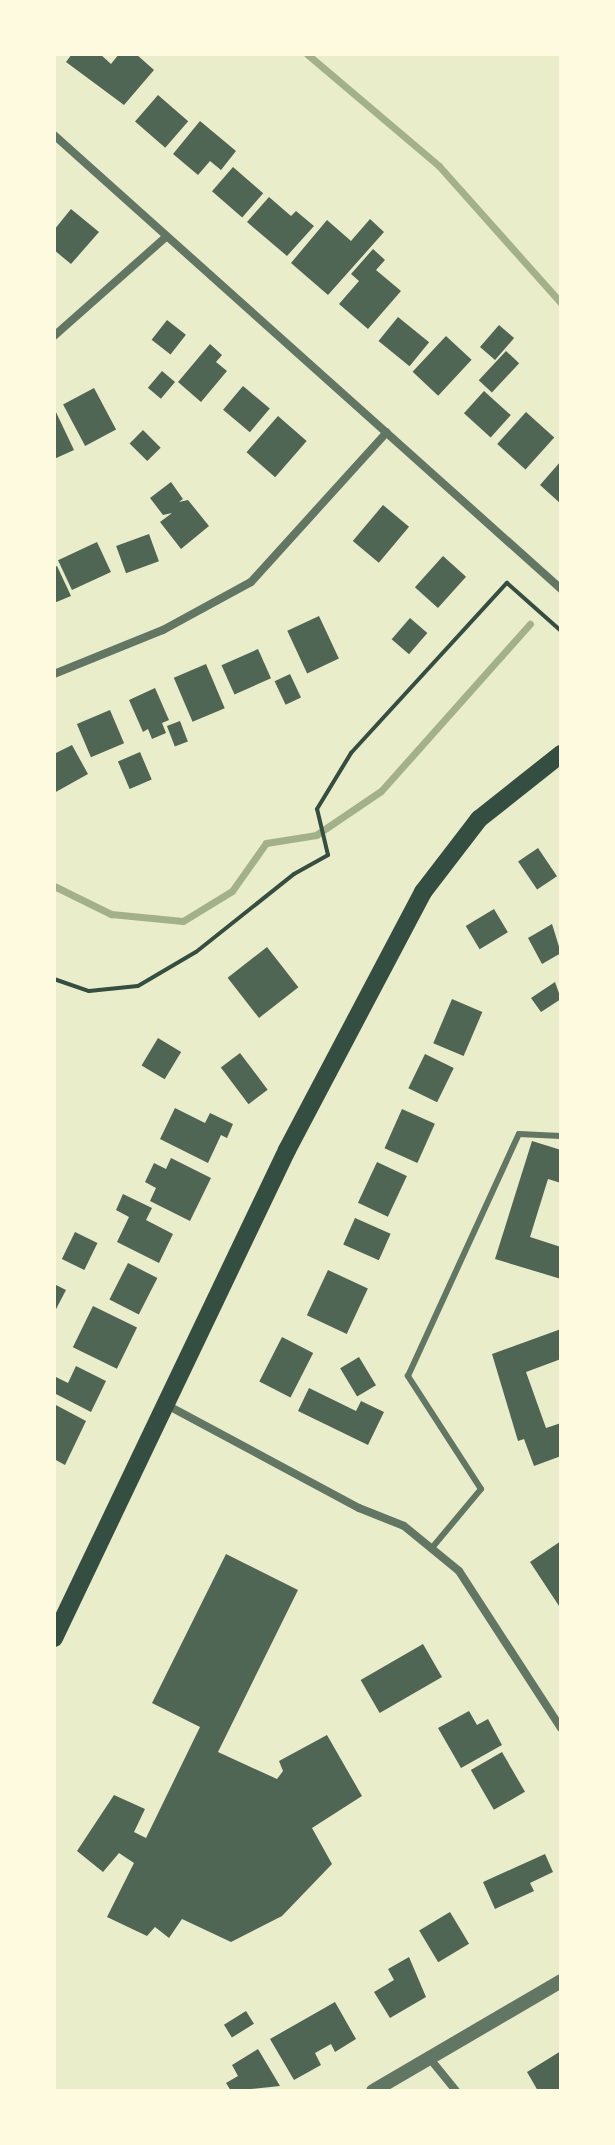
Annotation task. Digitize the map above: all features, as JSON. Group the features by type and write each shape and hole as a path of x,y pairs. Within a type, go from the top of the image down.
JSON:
{"main road":[{"path":"54,1638 287,1150 423,892 479,819 561,754"}],"street":[{"path":"54,135 561,589"},
{"path":"54,336 166,237"},
{"path":"54,674 163,630 251,582 387,432"},
{"path":"164,1403 359,1508 404,1526 459,1571 561,1728"},
{"path":"373,2091 431,2060 561,1981"},
{"path":"431,2060 456,2091"}],"lane":[{"path":"431,1549 481,1489 408,1376 519,1134 561,1136"}],"path":[{"path":"54,979 89,991 138,986 196,952 294,874 328,855 317,809 351,753 507,583 561,631"}],"building":[{"path":"72,54 100,54 111,64 119,54 136,54 154,70 124,105 66,62"},
{"path":"158,95 188,121 165,148 135,121"},
{"path":"200,121 236,151 221,170 210,161 198,175 173,154"},
{"path":"233,167 263,193 242,217 212,191"},
{"path":"269,197 291,216 296,211 314,226 287,256 247,222"},
{"path":"71,209 99,232 71,264 54,250 54,230"},
{"path":"370,219 384,232 328,295 291,263 327,220 351,241"},
{"path":"373,249 385,260 376,270 401,291 368,329 339,304 359,281 351,274"},
{"path":"398,317 429,342 410,366 378,341"},
{"path":"167,320 186,335 171,354 152,340"},
{"path":"499,325 514,338 495,360 480,347"},
{"path":"446,336 472,360 438,396 413,372"},
{"path":"210,344 222,355 216,362 227,371 201,402 178,382"},
{"path":"506,351 519,363 492,393 479,380"},
{"path":"162,371 175,382 161,399 148,388"},
{"path":"243,386 270,408 250,432 223,410"},
{"path":"94,388 116,429 85,446 63,404"},
{"path":"484,391 511,415 491,437 464,413"},
{"path":"54,408 74,450 54,459"},
{"path":"526,412 554,437 525,469 497,444"},
{"path":"278,416 307,441 275,477 247,452"},
{"path":"143,430 161,448 147,461 130,443"},
{"path":"561,461 561,504 540,485"},
{"path":"171,482 183,499 179,502 188,500 209,526 181,549 160,522 172,513 163,515 150,498"},
{"path":"383,505 409,527 379,563 353,541"},
{"path":"149,534 159,561 126,573 116,546"},
{"path":"97,542 111,572 72,590 58,560"},
{"path":"443,556 466,577 438,608 415,587"},
{"path":"57,566 71,596 54,603 54,567"},
{"path":"319,616 339,659 307,673 287,631"},
{"path":"410,618 427,633 409,654 392,639"},
{"path":"258,649 271,678 234,695 221,665"},
{"path":"206,664 225,708 193,722 174,678"},
{"path":"290,674 301,698 286,705 275,681"},
{"path":"155,688 169,720 162,723 166,733 152,739 148,729 143,732 129,700"},
{"path":"110,710 124,743 91,757 77,724"},
{"path":"180,721 188,742 175,747 167,726"},
{"path":"72,745 88,774 54,793 54,754"},
{"path":"140,752 152,780 130,789 118,761"},
{"path":"538,848 557,876 537,890 518,861"},
{"path":"494,909 508,932 480,949 466,926"},
{"path":"552,924 561,953 542,964 528,938"},
{"path":"267,947 298,987 259,1018 228,978"},
{"path":"555,982 561,999 541,1012 531,998"},
{"path":"452,999 482,1012 464,1056 433,1043"},
{"path":"158,1038 181,1052 165,1079 142,1065"},
{"path":"240,1053 268,1090 249,1104 221,1067"},
{"path":"425,1054 454,1068 437,1102 408,1088"},
{"path":"175,1108 205,1123 210,1113 233,1124 227,1138 221,1135 208,1163 160,1139"},
{"path":"402,1109 435,1124 417,1163 385,1148"},
{"path":"532,1141 561,1150 561,1183 548,1179 530,1237 561,1247 561,1279 495,1259"},
{"path":"171,1158 211,1178 190,1221 150,1201 156,1188 145,1182 154,1163 166,1169"},
{"path":"377,1162 407,1176 388,1217 358,1203"},
{"path":"123,1194 152,1208 146,1220 173,1234 159,1263 117,1242 129,1217 116,1210"},
{"path":"355,1218 391,1234 379,1260 343,1244"},
{"path":"75,1232 97,1243 84,1270 62,1259"},
{"path":"128,1263 157,1278 139,1315 109,1300"},
{"path":"328,1270 368,1289 347,1334 307,1315"},
{"path":"54,1284 66,1290 54,1313"},
{"path":"93,1306 137,1327 117,1369 73,1347"},
{"path":"561,1329 561,1359 526,1372 546,1428 561,1423 561,1456 534,1466 524,1439 518,1441 492,1354"},
{"path":"282,1337 313,1353 290,1397 259,1382"},
{"path":"359,1357 376,1385 357,1397 340,1368"},
{"path":"76,1366 106,1381 91,1412 54,1393 54,1376 68,1383"},
{"path":"309,1388 356,1411 361,1401 384,1412 368,1445 298,1411"},
{"path":"54,1404 86,1421 65,1465 54,1459"},
{"path":"561,1541 561,1609 530,1562"},
{"path":"226,1554 298,1590 218,1752 277,1779 283,1771 279,1761 327,1735 362,1796 312,1828 332,1864 282,1916 231,1942 182,1919 169,1938 155,1927 147,1936 107,1917 134,1863 119,1853 103,1872 77,1851 114,1795 145,1809 134,1832 146,1838 200,1727 152,1703"},
{"path":"423,1644 442,1677 380,1713 361,1680"},
{"path":"469,1711 477,1725 488,1719 502,1745 461,1768 438,1728"},
{"path":"502,1752 525,1792 494,1810 471,1770"},
{"path":"545,1854 553,1872 530,1883 534,1891 495,1909 483,1882"},
{"path":"450,1912 469,1944 438,1962 419,1931"},
{"path":"409,1957 426,1997 390,2018 374,1992 394,1980 388,1969"},
{"path":"335,2002 356,2039 335,2052 331,2044 315,2053 321,2065 294,2080 270,2039"},
{"path":"246,2011 254,2024 232,2037 224,2025"},
{"path":"258,2049 280,2086 231,2091 226,2083 238,2076 232,2065"},
{"path":"561,2051 561,2091 538,2091 527,2072"}],"waterway":[{"path":"307,54 439,166 561,303"},
{"path":"54,886 111,914 183,921 232,891 266,843 316,835 381,791 530,624"}]}
